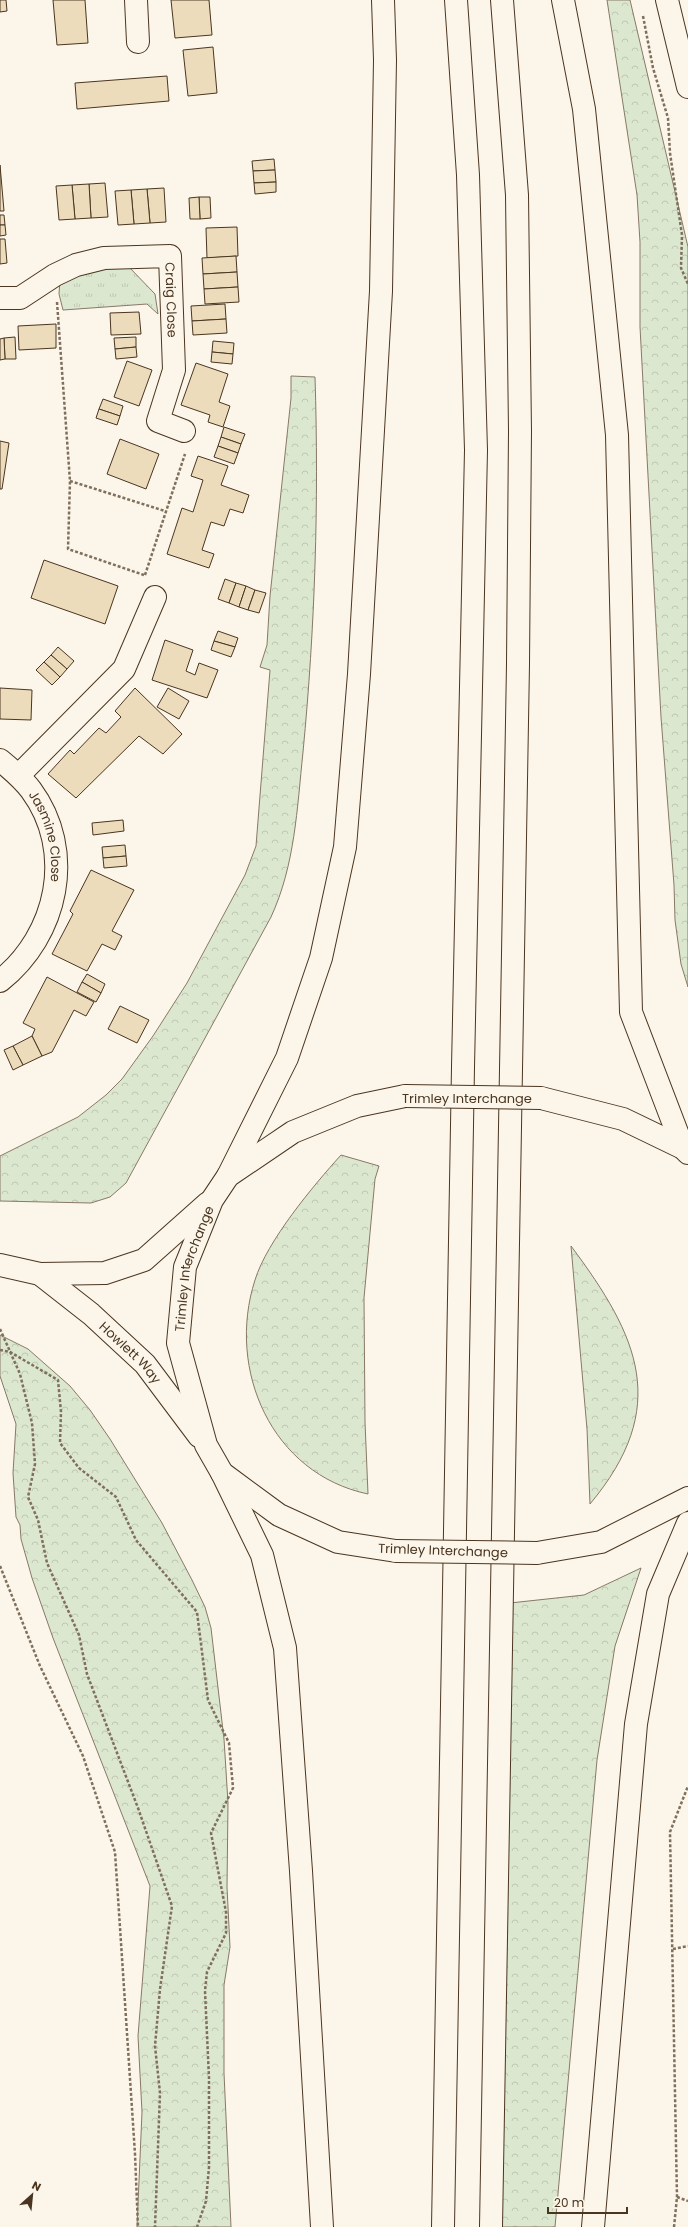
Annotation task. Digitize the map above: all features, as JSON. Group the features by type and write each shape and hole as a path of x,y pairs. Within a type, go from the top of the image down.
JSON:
{"main road":[{"path":"136,0 138,42"},
{"path":"228,1176 288,1058 321,958 345,847 360,666 381,291 385,60 383,0"},
{"path":"443,2227 463,1067 476,450 468,175 456,0"},
{"path":"491,2227 518,672 520,438 517,195 502,0"},
{"path":"563,0 584,109 617,435 631,1012 685,1151"},
{"path":"667,0 688,88"},
{"name":"Craig Close","path":"0,298 20,298 47,280 76,265 104,258 170,256 174,370 158,422 184,431"},
{"name":"Jasmine Close","path":"19,775 124,669 155,597"},
{"name":"Jasmine Close","path":"0,760 19,775 31,790 49,825 54,845 56,884 52,906 44,927 34,946 20,963 0,981"},
{"name":"Trimley Interchange","path":"685,1151 623,1119 541,1098 406,1096 357,1106 293,1132 228,1176 212,1200 185,1266 178,1343 206,1445 222,1473 279,1515 338,1542 396,1551 537,1553 601,1542 688,1498"},
{"name":"Howlett Way","path":"0,1265 40,1274 105,1273 144,1260 212,1200"},
{"name":"Howlett Way","path":"40,1274 91,1314 145,1364 206,1445"},
{"path":"222,1473 262,1555 284,1648 301,1871 322,2227"},
{"path":"593,2227 636,1724 658,1594 688,1523"}],"path":[{"path":"643,15 653,68 668,118 670,153 682,236 681,268 688,284"},
{"path":"47,280 58,304 70,481 68,549 145,575"},
{"path":"155,597 145,575 165,511 188,447 184,431"},
{"path":"70,481 165,511"},
{"path":"0,1329 20,1374 32,1423 35,1464 28,1497 38,1520 47,1563 79,1635 87,1674 138,1808 172,1906 162,1974 155,2046 160,2093 155,2227"},
{"path":"0,1350 10,1352 58,1380 61,1412 60,1443 79,1468 116,1497 136,1540 198,1612 208,1700 229,1743 233,1788 211,1833 226,1912 226,1933 207,1972 205,1991 209,2078 209,2167 206,2201 197,2227"},
{"path":"0,1566 40,1666 83,1756 115,1852 135,2154 138,2227"},
{"path":"674,2227 677,2197 670,1832 688,1786"},
{"path":"673,1949 688,1946"},
{"path":"677,2197 688,2202"}],"green space":[{"path":"607,0 630,0 688,247 688,987 681,964 675,920 674,885 661,717 640,327 640,242 637,195"},
{"path":"128,266 155,294 158,314 147,304 63,310 59,294 60,279 72,273"},
{"path":"291,376 315,377 315,565 307,705 299,795 290,857 279,897 271,917 126,1183 110,1197 91,1203 0,1201 0,1156 78,1117 106,1095 122,1079 153,1036 187,983 245,875 256,846 270,670 260,667 267,645 270,596 291,398"},
{"path":"341,1155 379,1166 375,1179 364,1298 365,1422 368,1494 334,1483 306,1465 282,1441 265,1413 253,1382 247,1349 248,1314 255,1280 261,1265 280,1231 292,1214 317,1182"},
{"path":"571,1246 595,1279 614,1311 628,1342 636,1373 638,1404 631,1436 615,1469 590,1504 587,1429"},
{"path":"0,1335 28,1349 70,1386 90,1410 110,1439 162,1523 205,1607 211,1628 224,1739 228,1803 227,1887 230,1947 224,1985 224,2073 231,2227 137,2227 142,2112 138,2036 150,1886 53,1638 32,1578 21,1539 20,1525 16,1517 13,1473 16,1424 0,1376"},
{"path":"641,1568 615,1646 597,1760 555,2227 500,2227 510,1603 584,1595"}],"building":[{"path":"0,0 6,0 7,11 0,12"},
{"path":"53,0 85,0 88,43 57,45"},
{"path":"171,0 209,0 212,35 175,38"},
{"path":"213,47 217,93 188,96 183,50"},
{"path":"167,76 169,101 77,109 75,83"},
{"path":"274,159 275,170 253,171 252,161"},
{"path":"0,165 4,211 0,211"},
{"path":"275,170 276,182 254,183 253,171"},
{"path":"276,182 276,192 255,194 254,183"},
{"path":"105,183 108,217 91,218 89,184"},
{"path":"89,184 91,218 75,219 72,185"},
{"path":"72,185 75,219 59,220 56,186"},
{"path":"164,188 166,222 150,223 147,189"},
{"path":"147,189 150,223 134,224 131,190"},
{"path":"131,190 134,224 118,225 115,191"},
{"path":"199,197 210,197 211,218 200,219"},
{"path":"199,197 200,219 190,219 189,198"},
{"path":"0,215 4,215 5,225 0,225"},
{"path":"0,225 5,225 6,235 0,236"},
{"path":"237,227 238,256 207,258 206,228"},
{"path":"0,239 5,239 7,263 0,264"},
{"path":"236,256 237,272 203,274 202,258"},
{"path":"237,272 238,287 204,289 203,274"},
{"path":"238,287 239,302 205,304 204,289"},
{"path":"225,304 226,319 192,321 191,306"},
{"path":"139,312 141,334 111,335 110,313"},
{"path":"226,319 227,333 193,335 192,321"},
{"path":"56,324 56,348 19,350 18,326"},
{"path":"15,337 16,359 5,359 4,338"},
{"path":"136,337 136,347 115,349 114,338"},
{"path":"4,338 5,359 0,360 0,339"},
{"path":"213,341 234,343 233,354 212,352"},
{"path":"136,347 137,357 116,359 115,349"},
{"path":"212,352 233,354 232,364 211,362"},
{"path":"127,361 152,370 139,406 114,397"},
{"path":"196,363 228,374 219,402 230,406 223,427 208,422 210,415 181,405"},
{"path":"103,399 123,406 120,416 99,409"},
{"path":"99,409 120,416 117,425 96,418"},
{"path":"224,427 245,434 241,444 221,437"},
{"path":"221,437 241,444 238,453 218,446"},
{"path":"120,439 159,454 146,489 107,474"},
{"path":"0,441 9,443 2,489 0,489"},
{"path":"218,446 238,453 234,464 214,457"},
{"path":"198,456 228,466 221,485 249,495 243,513 230,509 224,526 211,522 202,550 214,554 209,568 167,554 182,508 193,512 203,480 191,476"},
{"path":"44,560 118,586 105,624 31,598"},
{"path":"225,579 236,583 229,603 218,599"},
{"path":"236,583 246,586 239,607 229,603"},
{"path":"246,586 255,590 248,610 239,607"},
{"path":"255,590 266,593 259,613 248,610"},
{"path":"218,631 238,638 235,647 214,641"},
{"path":"165,640 193,650 186,671 195,675 199,663 218,670 207,698 152,680"},
{"path":"214,641 235,647 231,657 211,650"},
{"path":"58,647 74,661 67,669 51,655"},
{"path":"51,655 67,669 60,677 44,662"},
{"path":"44,662 60,677 52,685 36,670"},
{"path":"0,688 32,690 31,720 0,719"},
{"path":"135,688 182,734 163,754 139,736 76,798 48,774 70,750 74,754 99,728 106,733 121,717 115,711"},
{"path":"168,688 189,701 179,719 157,707"},
{"path":"123,820 124,831 93,835 92,823"},
{"path":"125,845 126,856 103,858 102,847"},
{"path":"126,856 127,866 104,868 103,858"},
{"path":"91,870 134,890 112,931 122,936 115,950 102,944 87,971 52,954 73,914 70,911"},
{"path":"87,974 105,984 101,993 82,982"},
{"path":"47,977 94,1002 86,1016 74,1010 52,1052 42,1056 32,1036 35,1029 23,1023"},
{"path":"82,982 101,993 96,1002 77,992"},
{"path":"120,1006 149,1020 137,1043 108,1029"},
{"path":"32,1036 42,1056 23,1065 13,1046"},
{"path":"13,1046 23,1065 13,1070 4,1050"}]}
